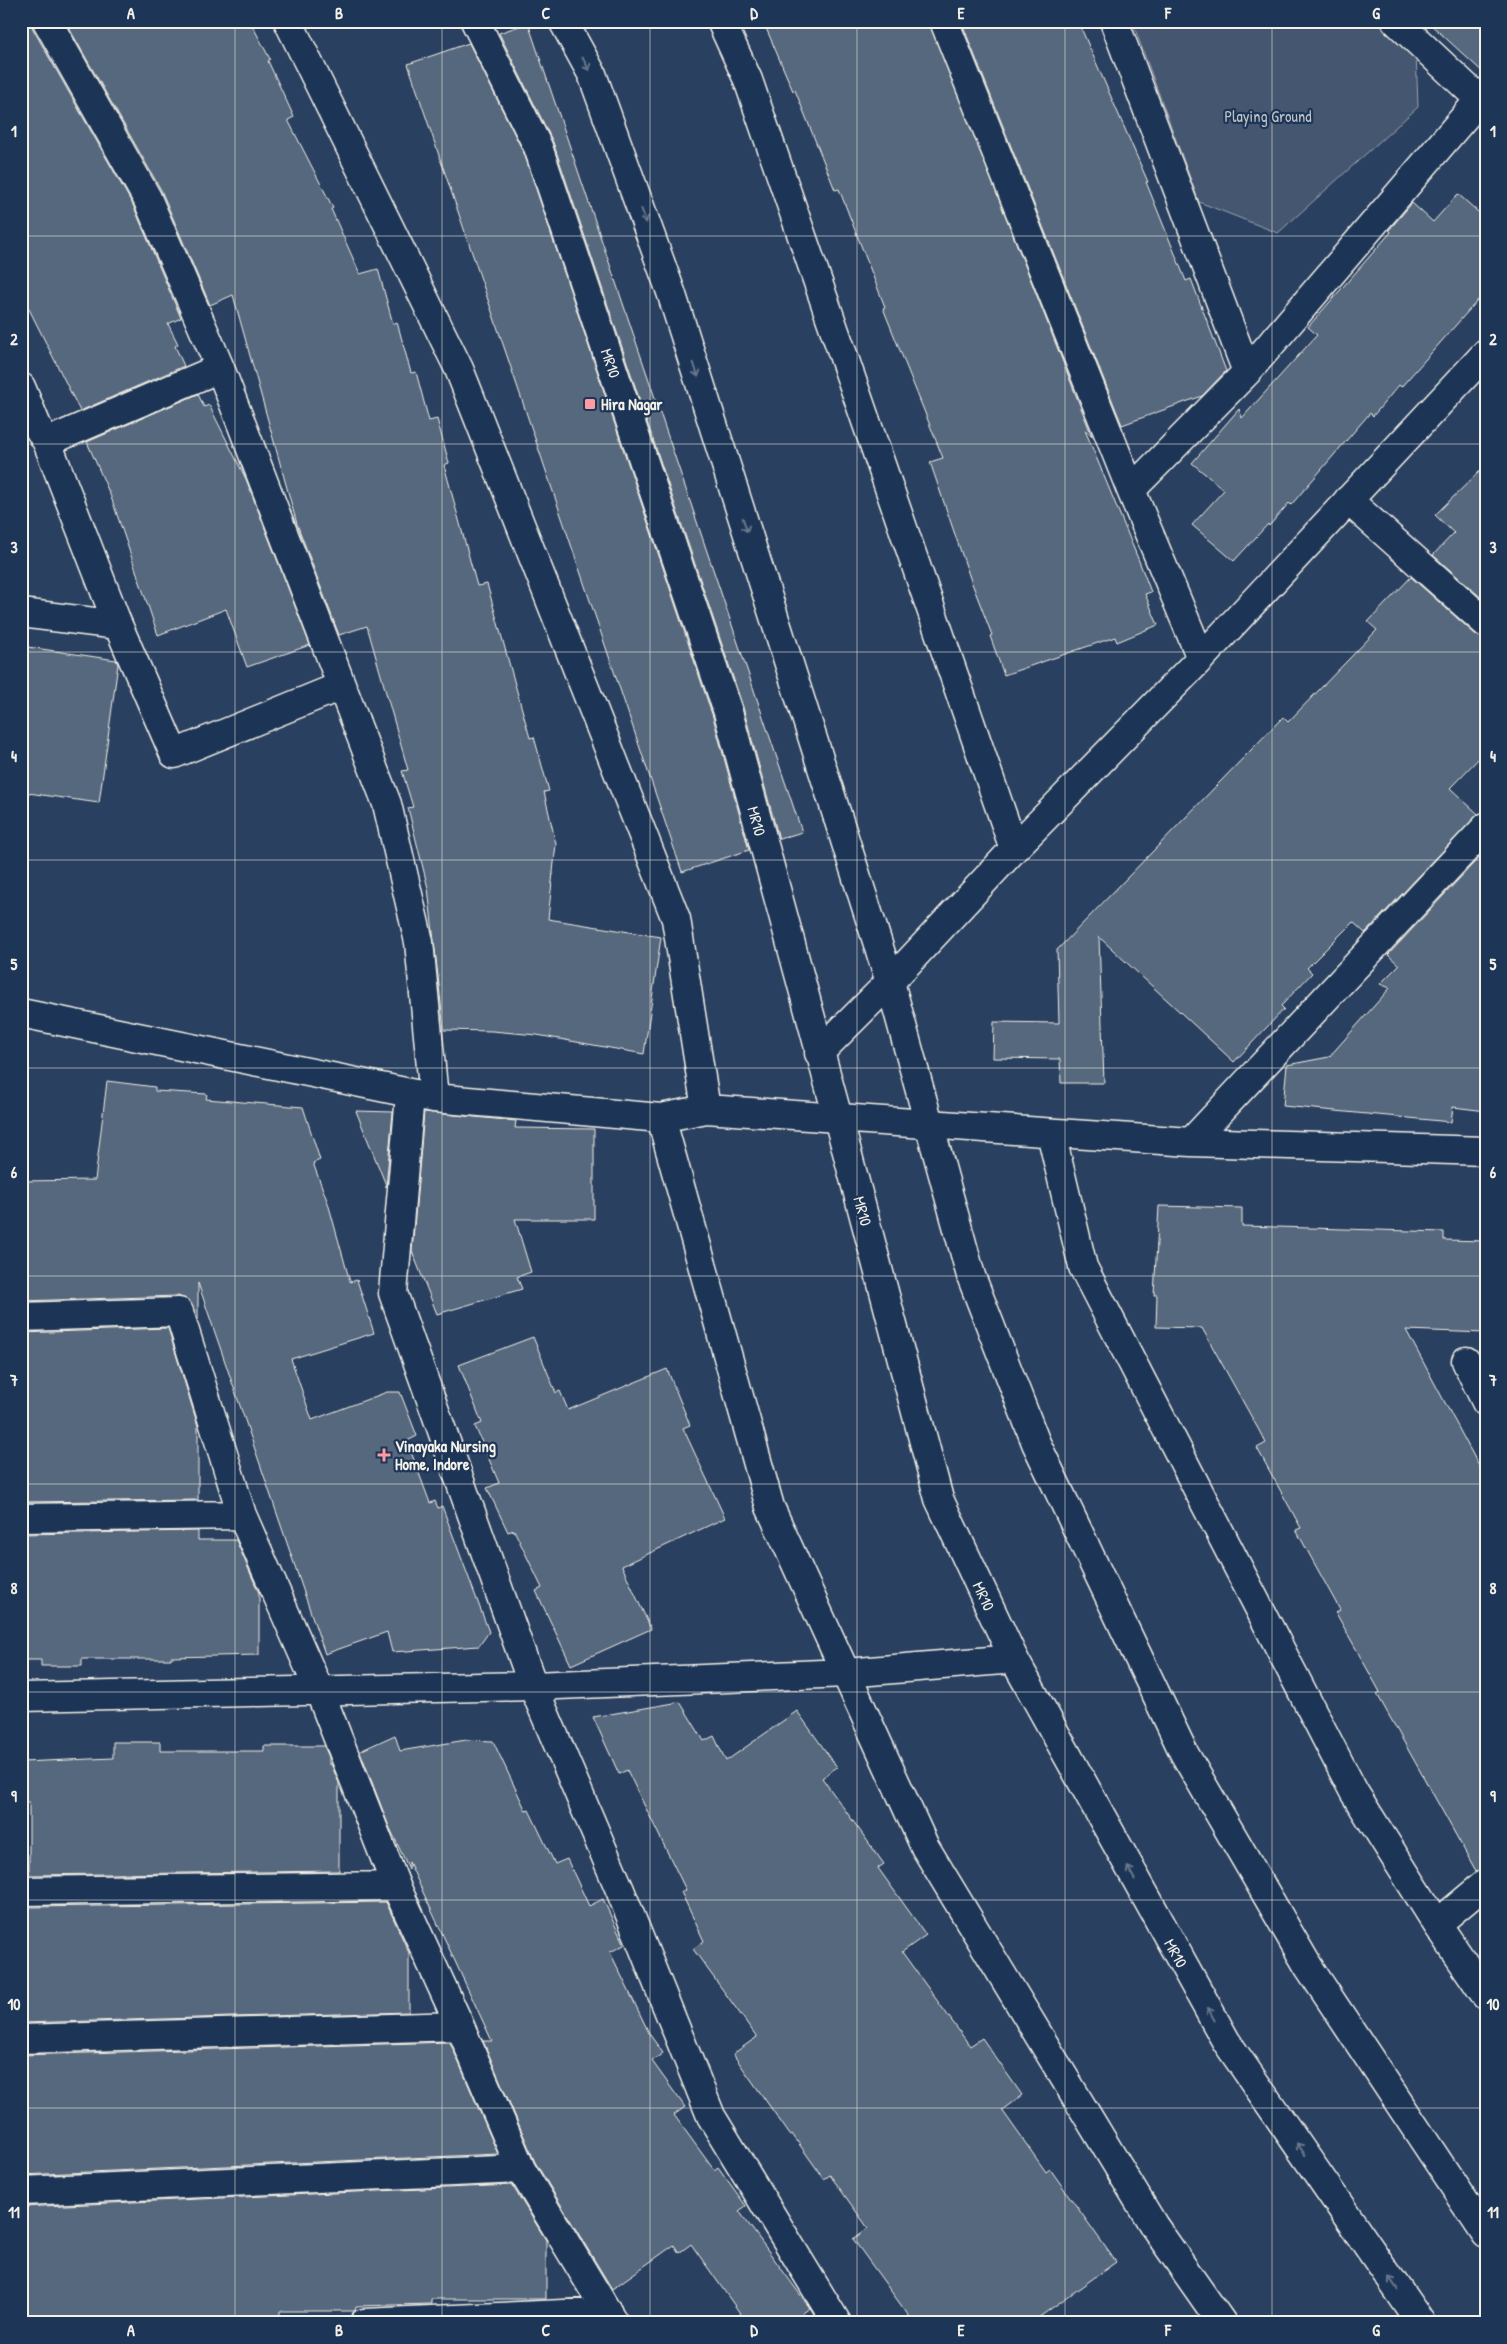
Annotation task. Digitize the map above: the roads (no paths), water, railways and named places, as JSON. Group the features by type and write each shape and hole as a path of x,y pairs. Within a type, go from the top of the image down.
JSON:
{"street":[{"path":"47,21 147,198 220,368 387,804 419,942 422,1096 393,1293 533,1686 620,1890 712,2116 837,2323"},
{"path":"288,21 459,369 676,919 706,1109"},
{"name":"MR10","path":"475,21 538,147 728,712 939,1499 1014,1659 1226,2041 1421,2323"},
{"path":"563,21 592,74 671,292 890,982 971,1276 1036,1443 1120,1623 1184,1753 1308,1966 1486,2234"},
{"path":"721,21 748,80 1014,848"},
{"path":"944,21 1131,490 1201,658"},
{"path":"1114,21 1248,372"},
{"path":"1131,490 1248,372 1482,96 1396,21"},
{"path":"819,1053 890,982 1014,848 1201,658 1348,500 1483,362"},
{"path":"35,431 220,368"},
{"path":"21,387 35,431 174,754 341,686"},
{"path":"1348,500 1486,623"},
{"path":"21,613 118,625"},
{"path":"1191,1142 1486,827"},
{"path":"21,1013 422,1096 661,1118 706,1109 1191,1142 1486,1151"},
{"path":"661,1118 770,1507 925,1847 1154,2226 1222,2323"},
{"path":"1051,1133 1083,1267 1354,1792 1437,1924 1486,1996"},
{"path":"21,1317 179,1312 242,1515 319,1690 396,1886 460,2026 521,2169 611,2317 364,2323"},
{"path":"1466,1361 1486,1402"},
{"path":"21,1518 242,1515"},
{"path":"21,1697 533,1686 846,1673 1014,1659"},
{"path":"1437,1924 1486,1883"},
{"path":"21,1891 396,1886"},
{"path":"21,2039 460,2026"},
{"path":"21,2191 521,2169"}],"place":[{"name":"Hira Nagar","path":"590,404"},
{"name":"Vinayaka Nursing Home, Indore","path":"384,1455"}],"park label":[{"name":"Playing Ground","path":"1268,116"}]}
